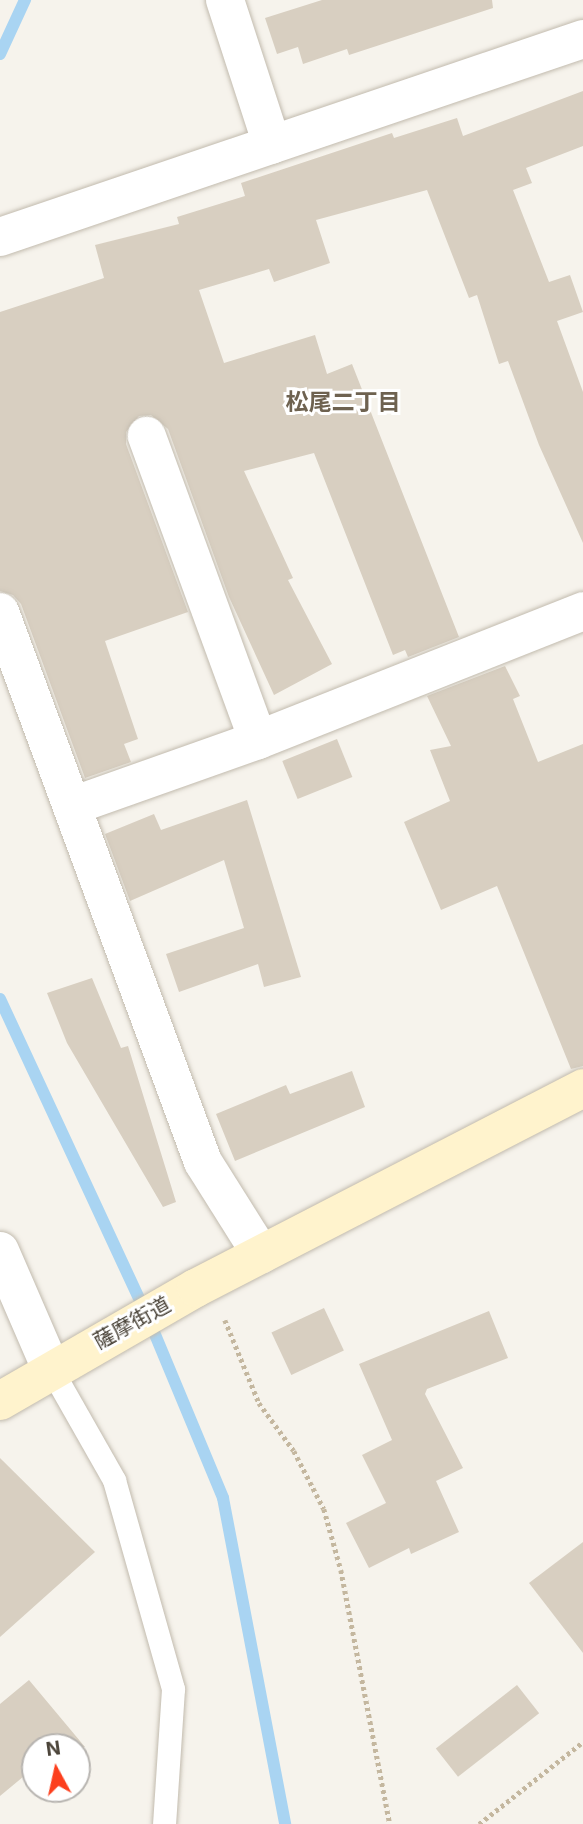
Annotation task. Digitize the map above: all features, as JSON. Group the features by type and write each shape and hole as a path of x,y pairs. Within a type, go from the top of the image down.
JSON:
{"street":[{"path":"225,0 272,145"},
{"path":"0,237 583,39"},
{"path":"147,436 258,740"},
{"path":"72,806 258,740 583,611"},
{"path":"0,612 203,1163 261,1254"},
{"name":"薩摩街道","path":"0,1401 63,1362 205,1283 583,1088"},
{"path":"0,1251 63,1362"}],"lane":[{"path":"63,1362 114,1480 173,1689 164,1824"}],"path":[{"path":"205,1283 259,1403 294,1451 324,1509 341,1570 390,1824"},
{"path":"479,1824 583,1742"}],"building":[{"path":"322,0 492,0 493,8 349,55 347,49 303,64 298,47 277,54 265,18"},
{"path":"583,91 583,146 526,168 532,183 513,190 549,282 570,275 583,312 557,321 583,392 583,543 539,445 508,361 499,364 477,295 469,298 427,190 316,220 330,263 274,282 269,269 199,290 224,363 315,335 327,374 352,364 459,637 408,657 405,650 393,655 314,453 244,471 293,578 288,580 332,664 274,695 229,597 168,429 151,415 139,416 126,432 126,444 188,612 105,641 138,739 124,744 131,762 85,778 21,604 13,595 0,591 0,312 104,278 95,245 179,224 177,217 245,196 241,183 392,133 394,138 457,118 463,136"},
{"path":"505,666 520,696 513,699 538,762 583,744 583,1066 571,1069 497,886 441,910 404,822 450,801 430,750 451,746 427,696"},
{"path":"337,739 352,777 298,799 282,761"},
{"path":"247,800 301,977 264,987 258,964 179,992 166,954 244,928 224,860 130,901 105,834 154,814 161,830"},
{"path":"92,978 121,1048 128,1046 176,1202 163,1207 67,1043 47,993"},
{"path":"352,1071 365,1107 235,1161 216,1114 286,1085 290,1094"},
{"path":"324,1308 344,1351 291,1375 271,1333"},
{"path":"489,1311 508,1358 427,1389 425,1394 463,1468 436,1481 459,1532 411,1554 409,1548 369,1568 346,1523 386,1503 362,1455 392,1440 359,1364"},
{"path":"0,1458 95,1552 0,1637"},
{"path":"583,1542 583,1653 529,1583"},
{"path":"29,1680 73,1733 21,1733 21,1779 0,1796 0,1704"},
{"path":"517,1685 539,1713 458,1777 436,1748"}],"waterway":[{"path":"0,54 25,0"},
{"path":"0,999 149,1320 223,1498 285,1824"}],"district":[{"name":"松尾二丁目","path":"343,402"}]}
